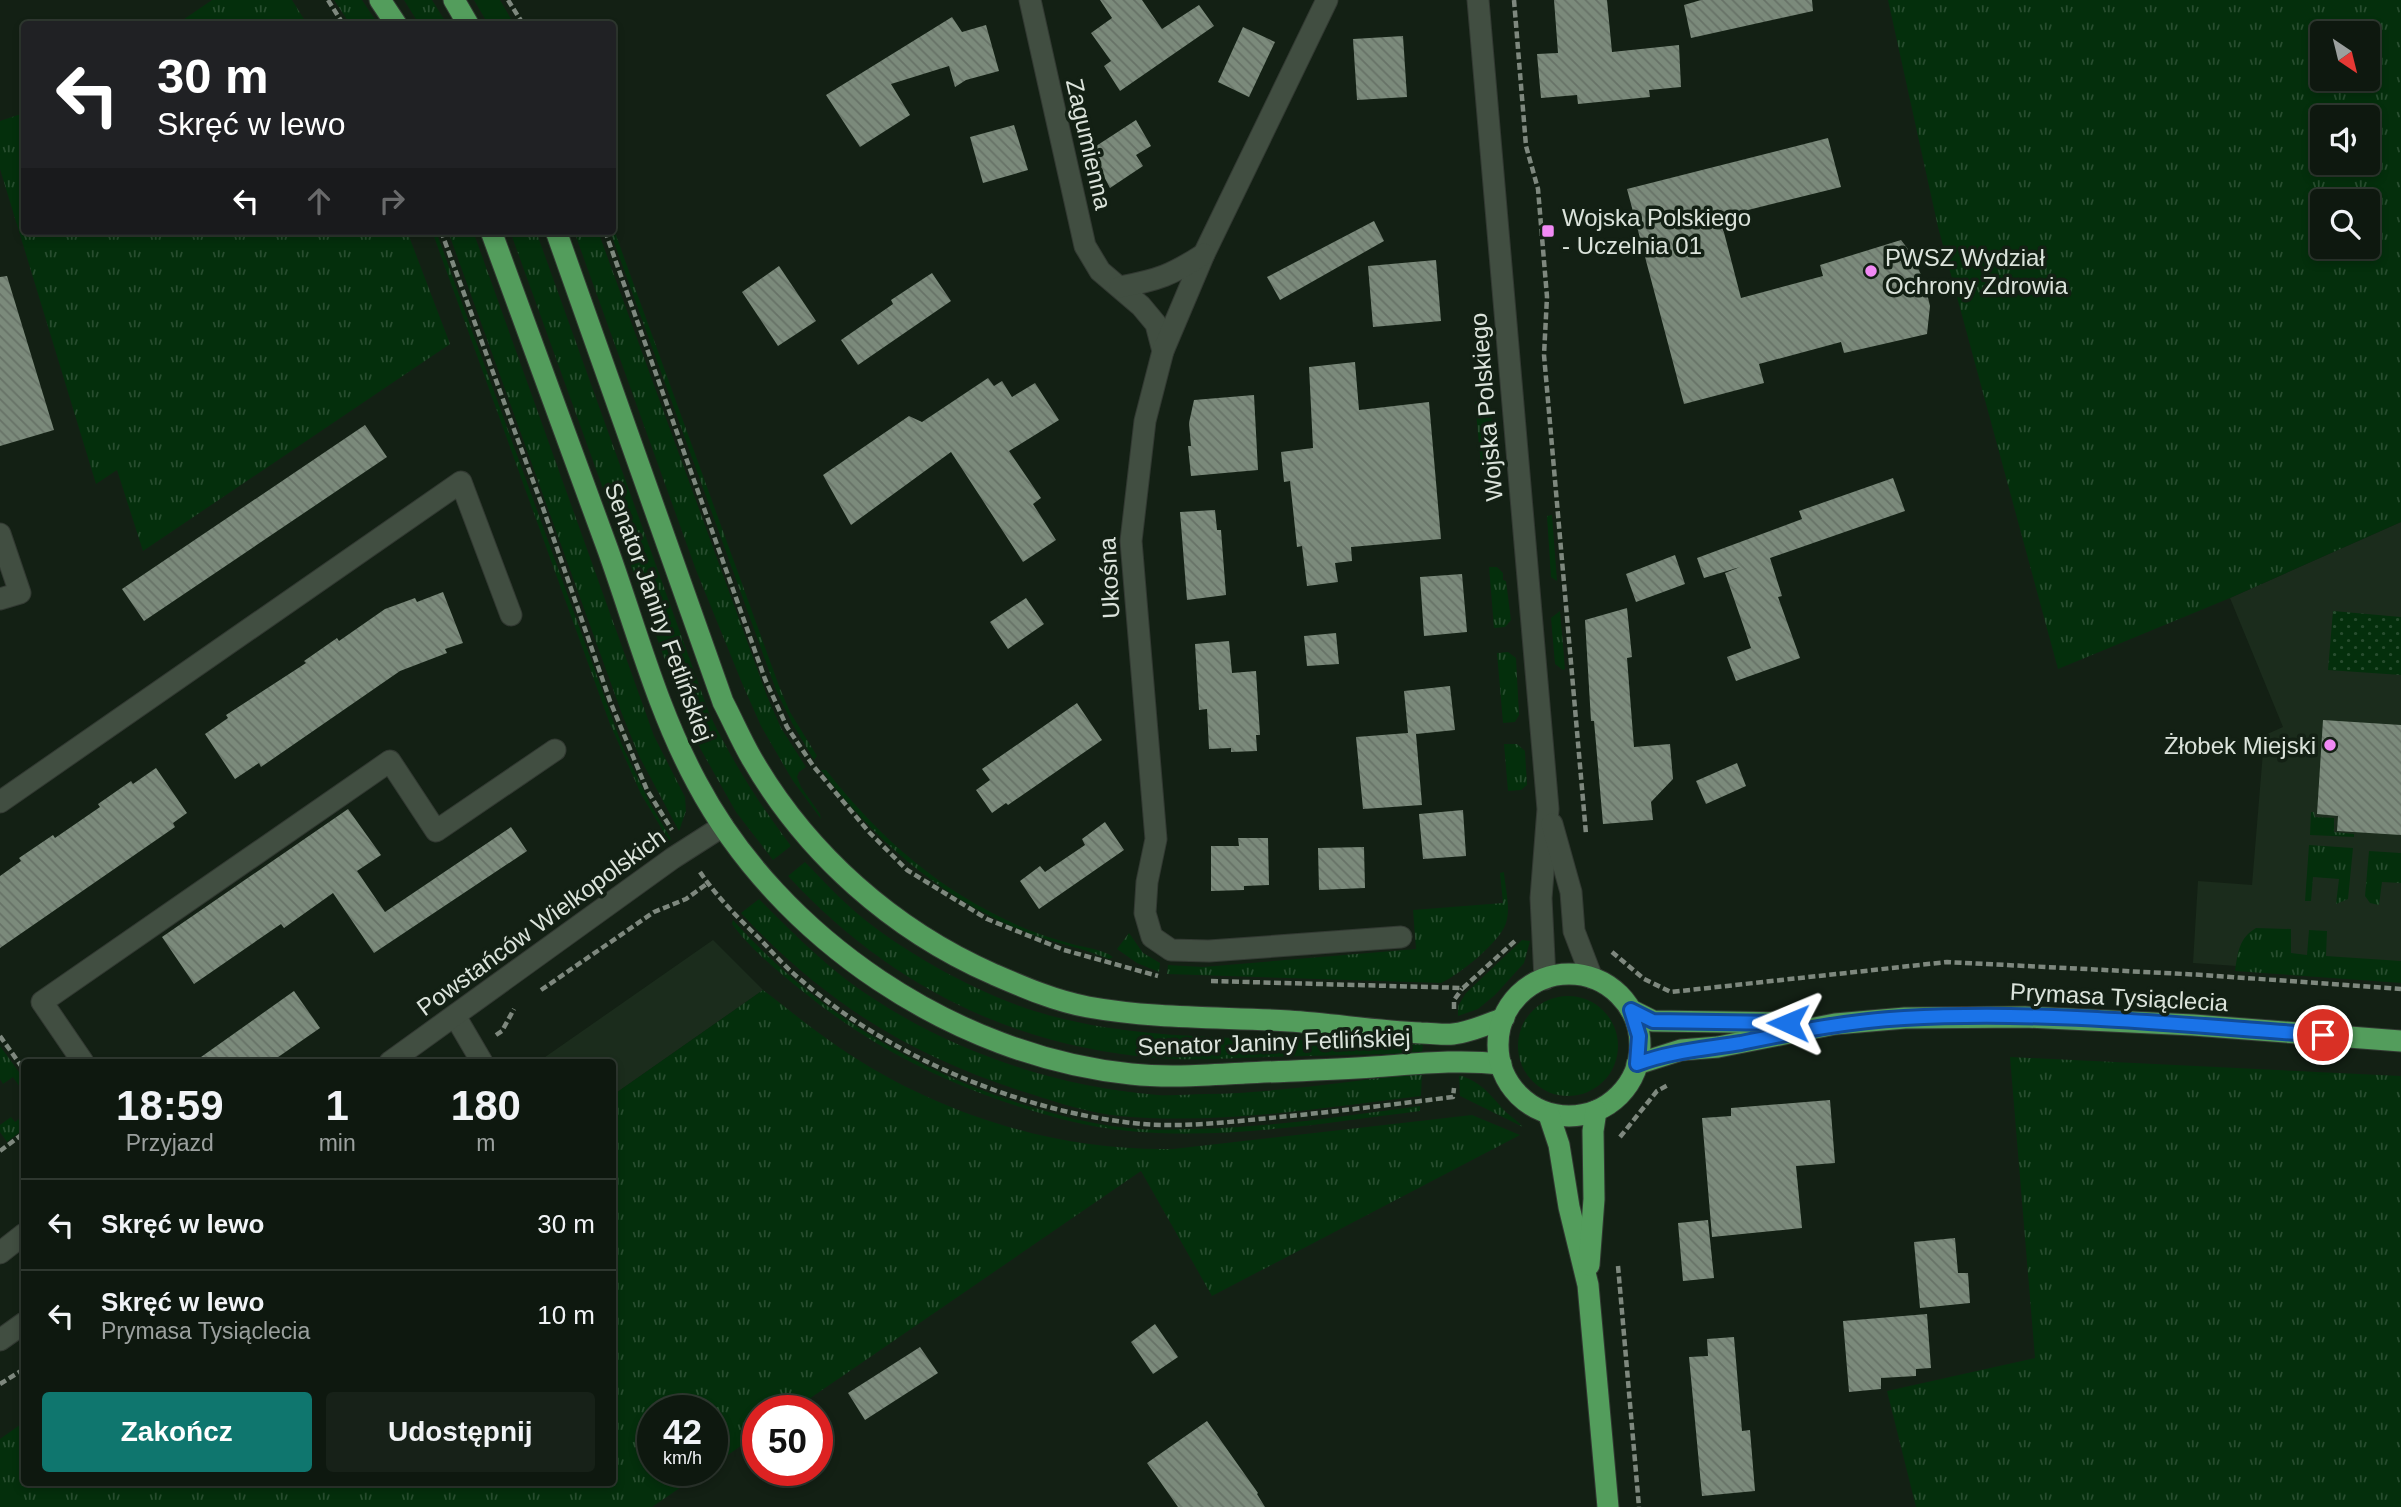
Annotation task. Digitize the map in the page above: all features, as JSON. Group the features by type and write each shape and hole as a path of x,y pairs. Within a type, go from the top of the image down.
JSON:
{"main road":[{"path":"380,0 394,21"},
{"path":"454,0 466,21"},
{"name":"Senator Janiny Fetlińskiej","path":"492,235 666,720 697,784 723,826 765,880 803,921 834,948 867,972 938,1015 1015,1048 1089,1068 1133,1074 1192,1076 1454,1062 1501,1064"},
{"name":"Senator Janiny Fetlińskiej","path":"557,235 723,702 751,758 774,793 811,841 876,904 906,926 970,964 1028,990 1087,1007 1173,1017 1290,1021 1401,1032 1454,1034 1504,1018"},
{"path":"1580,975 1592,978 1614,990 1631,1010 1639,1036 1637,1064 1623,1090 1596,1111 1564,1118 1549,1115 1535,1109 1509,1082 1501,1064 1499,1039 1504,1018 1517,997 1533,984 1557,976 1580,975"},
{"name":"Prymasa Tysiąclecia","path":"1631,1010 1653,1021 1835,1024 1905,1018 2025,1017 2193,1025 2401,1041"},
{"name":"Prymasa Tysiąclecia","path":"1637,1064 1681,1051 1718,1047 1835,1024"},
{"path":"1588,1285 1596,1111"},
{"path":"1549,1115 1559,1145 1569,1207 1588,1285 1608,1507"}],"street":[{"name":"Zagumienna","path":"1030,0 1085,246 1100,271 1141,306 1156,324 1163,351"},
{"name":"Ukośna","path":"1327,0 1204,254 1163,351 1145,421 1131,541 1156,839 1147,882 1145,913 1152,937 1171,950 1209,951 1401,937"},
{"name":"Wojska Polskiego","path":"1478,0 1548,809 1541,898 1545,979"},
{"path":"1120,287 1175,273 1204,254"},
{"path":"0,802 461,482 510,615"},
{"path":"0,534 19,593 0,599"},
{"path":"81,1059 42,1002 390,761 436,831 555,750"},
{"name":"Wojska Polskiego","path":"1548,809 1571,892 1574,931 1592,978"},
{"name":"Powstańców Wielkopolskich","path":"394,1059 685,850 723,826"},
{"path":"455,1016 478,1056"},
{"path":"0,1252 21,1236"},
{"path":"0,1340 21,1325"}],"path":[{"path":"328,0 341,21"},
{"path":"508,0 521,21"},
{"path":"1514,0 1526,146 1538,189 1547,297 1544,355 1586,840"},
{"path":"442,235 610,701 647,790 708,883 800,980 857,1023 931,1063 995,1090 1058,1109 1105,1119 1145,1124 1205,1124 1453,1097 1454,1062"},
{"path":"606,235 765,679 787,727 814,767 869,832 907,870 986,919 1064,950 1133,967 1169,980"},
{"path":"535,995 654,912 687,899 708,883"},
{"path":"1574,931 1601,930 1613,954 1644,979 1671,992 1947,961 2401,989"},
{"path":"1454,1034 1454,1000 1462,988 1517,939 1544,934"},
{"path":"1211,981 1462,988"},
{"path":"478,1056 502,1031 512,1010 523,1002"},
{"path":"0,1036 21,1066"},
{"path":"1618,1139 1657,1091 1683,1078 1681,1051"},
{"path":"0,1151 21,1135"},
{"path":"1617,1260 1639,1507"},
{"path":"0,1384 21,1371"}],"shaded area":[{"name":"Żłobek Miejski","path":"2401,522 2401,977 2193,963 2198,881 2252,885 2263,752 2256,739 2283,727 2230,598"},
{"path":"713,940 763,990 616,1093 616,1059 542,1059"}],"green space":[{"path":"212,0 292,0 305,21 181,21"},
{"path":"334,0 362,0 376,21 348,21"},
{"path":"404,0 432,0 445,21 417,21"},
{"path":"474,0 500,0 512,21 486,21"},
{"path":"1888,0 2401,0 2401,522 2230,598 2058,669 1938,227"},
{"path":"21,114 21,235 409,235 450,344 143,551 117,470 96,484 0,169 0,121"},
{"path":"433,235 437,235 622,745 671,839 669,841 641,794 610,724"},
{"path":"449,235 474,235 654,736 685,797 686,811 679,831 639,756"},
{"path":"511,235 537,235 709,713 747,782 791,846 773,860 736,812 700,748 679,699"},
{"path":"575,235 599,235 767,696 781,728 806,767 797,777 821,819 793,781 761,726 696,570"},
{"path":"611,235 616,235 779,686 790,712 817,756 814,760 776,690"},
{"path":"1484,400 1491,406 1494,457 1487,464 1481,465 1475,402"},
{"path":"1552,515 1557,581 1551,577 1547,516"},
{"path":"1489,567 1497,567 1506,581 1511,620 1505,627 1494,628"},
{"path":"1560,611 1563,670 1555,664 1551,618"},
{"path":"2333,611 2401,617 2401,675 2328,670"},
{"path":"1508,652 1516,658 1519,715 1515,722 1503,723 1497,653"},
{"path":"1504,744 1517,744 1525,751 1527,785 1521,790 1508,791"},
{"path":"821,770 826,770 892,842 941,882 967,899 1026,929 1099,950 1113,957 1109,959 1028,933 967,904 939,886 888,844 864,821"},
{"path":"2311,812 2314,812 2315,817 2334,818 2334,832 2354,834 2354,837 2310,835"},
{"path":"2309,845 2353,848 2348,899 2336,904 2339,879 2313,877 2311,901 2305,901"},
{"path":"2369,851 2401,853 2401,883 2382,882 2379,905 2370,903 2365,896"},
{"path":"805,862 850,907 914,954 964,982 1038,1012 1092,1025 1176,1035 1423,1043 1422,1053 1170,1059 1102,1051 1050,1040 954,1003 867,948 826,914 788,876"},
{"path":"1504,872 1508,911 1502,931 1478,957 1441,983 1167,974 1168,965 1203,967 1416,949 1413,910 1503,903 1500,873"},
{"path":"759,899 828,965 874,999 940,1036 1010,1065 1084,1084 1158,1095 1260,1091 1422,1073 1421,1096 1270,1114 1194,1118 1119,1116 1063,1104 988,1080 910,1045 873,1024 805,974 741,913"},
{"path":"733,920 796,981 866,1032 943,1074 1025,1105 1102,1125 1163,1130 1281,1123 1420,1106 1420,1111 1275,1129 1202,1133 1115,1130 1047,1115 961,1085 878,1044 782,975 747,942 732,924"},
{"path":"2256,928 2291,929 2291,953 2307,955 2309,930 2327,931 2326,956 2401,961 2401,983 2235,971 2243,941"},
{"path":"1129,933 1143,953 1160,963 1159,972 1137,963 1117,949"},
{"path":"1522,940 1530,941 1524,963 1495,995 1478,1009 1458,1016 1458,1006 1466,993"},
{"path":"763,990 840,1048 917,1092 999,1124 1042,1135 1129,1148 1173,1149 1472,1115 1520,1135 1212,1296 1141,1171 815,1395 742,1395 742,1445 728,1455 728,1395 637,1395 637,1486 683,1486 652,1507 0,1507 0,1439 21,1424 21,1486 616,1486 616,1093"},
{"path":"1568,996 1596,1004 1610,1018 1618,1046 1610,1074 1596,1088 1568,1096 1540,1088 1526,1074 1518,1046 1526,1018 1540,1004"},
{"path":"0,1046 21,1075 21,1089 13,1077 3,1084 0,1079"},
{"path":"2010,1057 2401,1076 2401,1507 1916,1507 1887,1391 2035,1358"},
{"path":"1459,1076 1484,1089 1523,1127 1460,1096"},
{"path":"11,1117 15,1122 21,1117 21,1131 7,1142 0,1132 0,1125"}],"building":[{"path":"1100,0 1142,0 1162,29 1199,5 1214,26 1120,91 1104,66 1111,61 1091,33 1112,18"},
{"path":"1554,0 1607,0 1612,52 1679,45 1681,87 1649,90 1650,97 1578,104 1577,95 1541,98 1537,54 1558,53"},
{"path":"1701,0 1812,0 1813,11 1691,38 1684,5"},
{"path":"952,17 962,32 986,25 999,71 966,80 955,87 949,66 891,84 910,115 860,147 826,95"},
{"path":"1243,27 1275,42 1249,97 1218,82"},
{"path":"1403,36 1407,97 1357,100 1353,39"},
{"path":"1136,120 1151,146 1136,155 1143,166 1110,188 1090,150"},
{"path":"1014,125 1028,170 983,183 970,137"},
{"name":"PWSZ Wydział Ochrony Zdrowia","path":"1828,138 1841,187 1720,217 1741,298 1823,276 1820,265 1901,240 1911,253 1924,281 1930,306 1927,334 1844,353 1841,342 1759,364 1764,383 1684,404 1627,189"},
{"path":"1374,221 1384,241 1280,300 1267,277"},
{"path":"1436,260 1441,321 1373,327 1368,266"},
{"path":"779,266 816,321 778,346 742,292"},
{"path":"932,273 951,301 858,365 841,340 893,304 891,300"},
{"path":"7,276 54,430 0,446 0,277"},
{"path":"1355,362 1359,410 1429,402 1441,539 1351,547 1352,561 1335,563 1338,582 1307,586 1302,546 1297,547 1290,481 1284,482 1281,452 1313,448 1309,367"},
{"path":"988,378 994,386 1002,381 1012,397 1035,383 1059,420 1009,451 1041,498 1033,504 1056,540 1023,562 951,452 851,525 823,475 909,416 922,422"},
{"path":"1254,395 1258,470 1191,476 1188,446 1191,446 1189,423 1194,400"},
{"path":"365,425 387,457 144,621 122,589"},
{"path":"1893,478 1905,511 1770,558 1782,596 1778,597 1800,658 1736,681 1727,657 1751,648 1725,573 1740,567 1704,578 1697,558 1802,519 1799,511"},
{"path":"1215,510 1217,530 1221,530 1226,595 1187,600 1180,512"},
{"path":"1675,555 1685,584 1636,602 1626,574"},
{"path":"1462,574 1467,632 1424,636 1420,577"},
{"path":"443,592 463,643 445,649 447,653 400,671 261,767 259,763 235,779 205,734 228,718 226,715 306,663 304,661 337,638 339,641 385,609 415,598 417,602"},
{"path":"1026,598 1044,624 1008,649 990,622"},
{"path":"1627,608 1632,657 1627,658 1634,747 1670,744 1673,779 1651,802 1653,820 1603,824 1594,721 1591,721 1585,620"},
{"path":"1336,633 1339,664 1307,666 1304,636"},
{"path":"1229,641 1232,673 1256,671 1260,735 1256,735 1257,751 1209,749 1207,709 1199,710 1195,644"},
{"path":"1450,686 1455,730 1416,734 1422,805 1363,809 1356,737 1408,733 1404,691"},
{"path":"1077,703 1102,740 1008,805 1006,803 992,813 976,790 990,780 982,769"},
{"path":"2323,720 2401,725 2401,835 2337,831 2338,816 2317,814"},
{"path":"1737,763 1746,786 1706,804 1696,781"},
{"path":"156,768 187,813 173,823 175,827 0,948 0,876 21,861 19,858 53,835 55,838 100,807 98,804 131,781 133,784"},
{"path":"348,809 381,855 357,871 385,912 511,827 527,851 374,953 333,893 284,928 281,924 194,984 162,937"},
{"path":"1463,810 1466,856 1423,859 1419,814"},
{"path":"1105,822 1124,850 1039,909 1020,881 1040,866 1045,872 1085,845 1082,839"},
{"path":"1238,838 1268,838 1269,885 1244,886 1244,890 1211,891 1211,846 1239,846"},
{"path":"1364,847 1365,888 1319,890 1318,848"},
{"path":"294,991 320,1028 275,1059 198,1059"},
{"path":"1830,1100 1835,1163 1796,1166 1802,1228 1712,1237 1702,1118 1731,1116 1731,1108"},
{"path":"1708,1220 1714,1278 1683,1281 1678,1223"},
{"path":"1955,1238 1958,1273 1968,1273 1970,1303 1920,1308 1914,1242"},
{"path":"1927,1314 1931,1368 1916,1369 1916,1376 1881,1378 1881,1389 1849,1392 1843,1321"},
{"path":"1155,1324 1178,1357 1153,1374 1131,1342"},
{"path":"1734,1337 1742,1431 1750,1430 1755,1491 1702,1496 1689,1357 1708,1356 1707,1339"},
{"path":"920,1347 938,1373 865,1420 848,1393"},
{"path":"1207,1421 1265,1507 1178,1507 1147,1463"}],"place":[{"name":"Wojska Polskiego - Uczelnia 01","path":"1548,231"},
{"name":"PWSZ Wydział Ochrony Zdrowia","path":"1871,271"},
{"name":"Żłobek Miejski","path":"2330,745"}],"route":[{"path":"1788,1023 1653,1021 1631,1010 1639,1036 1637,1064 1681,1051 1718,1047 1835,1024 1905,1018 2025,1017 2193,1025 2323,1035"}]}
